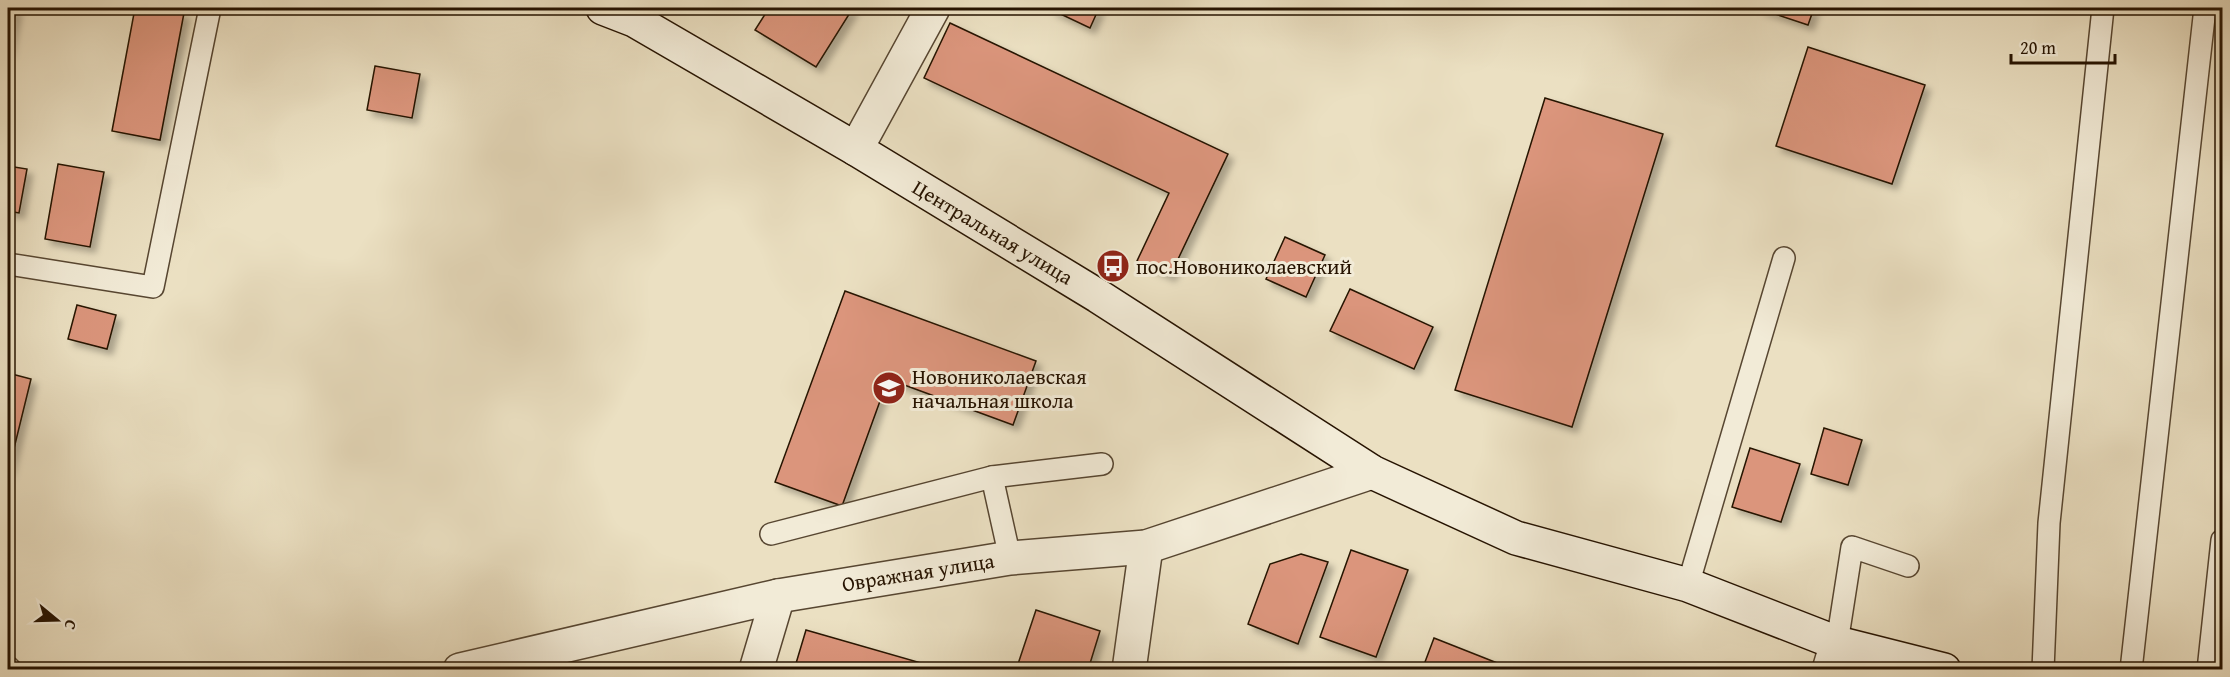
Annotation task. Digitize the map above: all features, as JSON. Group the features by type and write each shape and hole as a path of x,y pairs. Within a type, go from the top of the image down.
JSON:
{"main road":[{"name":"Центральная улица","path":"603,8 634,20 856,149 1098,296 1372,472 1516,538 1688,585 1833,656 1944,669"},
{"path":"856,149 933,8"},
{"name":"Овражная улица","path":"460,669 778,596 1010,558 1146,547 1372,472"},
{"path":"1129,669 1146,547"},
{"path":"756,669 778,596"}],"lane":[{"path":"8,264 153,287 210,8"},
{"path":"2043,669 2049,523 2103,8"},
{"path":"2131,669 2205,8"},
{"path":"1688,585 1784,258"},
{"path":"771,534 992,477 1102,464"},
{"path":"992,477 1010,558"},
{"path":"2208,669 2223,540"},
{"path":"1833,656 1852,547 1908,566"}],"building":[{"path":"8,8 16,8 8,52"},
{"path":"135,8 154,8 184,13 160,140 112,131"},
{"path":"769,8 853,8 816,67 755,30"},
{"path":"1051,8 1099,8 1090,28"},
{"path":"1757,8 1814,8 1808,25"},
{"path":"950,23 1228,154 1170,276 1137,261 1169,193 924,78"},
{"path":"1808,47 1925,85 1892,184 1776,146"},
{"path":"375,66 420,74 412,118 367,110"},
{"path":"1545,98 1663,134 1572,427 1455,390"},
{"path":"58,164 104,172 90,247 45,239"},
{"path":"8,166 27,169 19,213 8,211"},
{"path":"1285,237 1325,255 1306,297 1266,279"},
{"path":"1350,289 1433,327 1414,369 1330,331"},
{"path":"845,291 1036,361 1013,425 888,379 842,506 775,482"},
{"path":"77,305 116,315 107,349 68,339"},
{"path":"8,373 31,379 8,473"},
{"path":"1824,428 1862,440 1848,485 1811,474"},
{"path":"1750,448 1800,464 1781,522 1732,507"},
{"path":"1351,550 1408,570 1376,657 1320,637"},
{"path":"1301,554 1328,562 1298,644 1248,624 1270,564"},
{"path":"1036,610 1100,631 1088,670 1016,670"},
{"path":"806,630 942,669 942,670 794,670"},
{"path":"1434,638 1515,670 1422,670"}],"place":[{"name":"пос.Новониколаевский","path":"1113,266"},
{"name":"Новониколаевская начальная школа","path":"889,388"}]}
